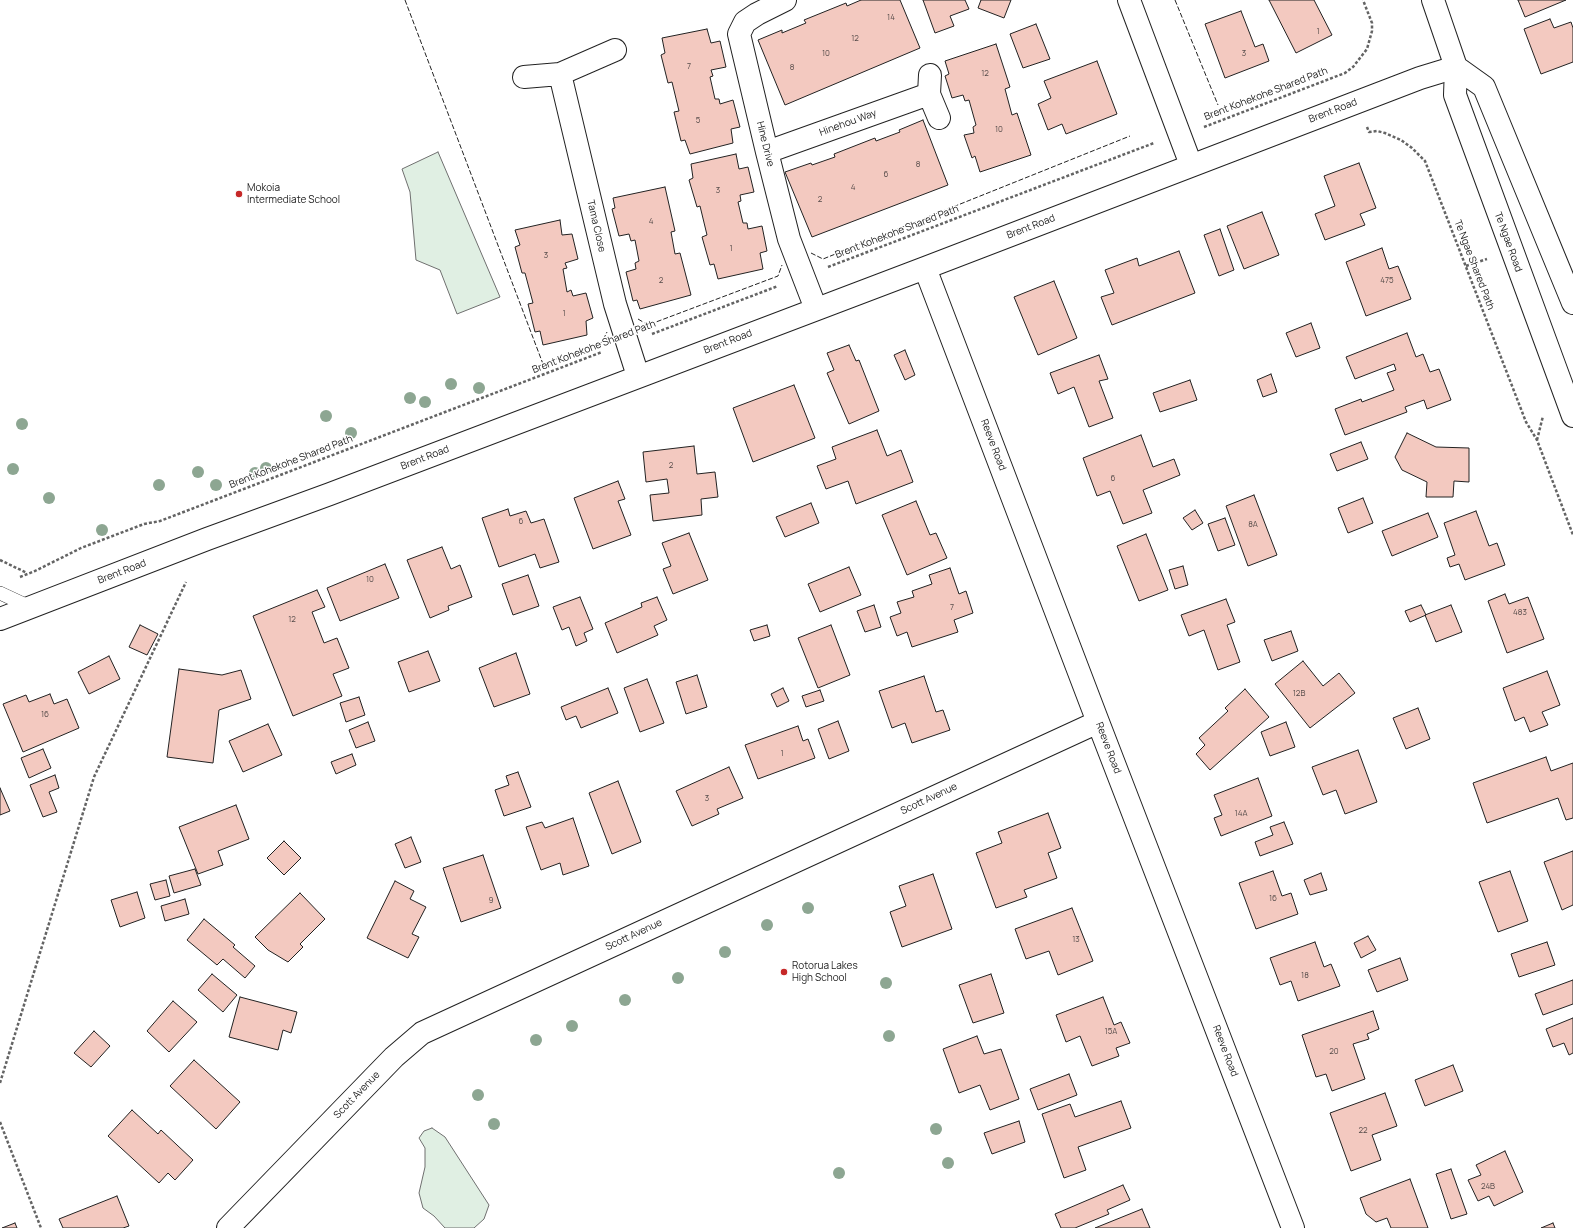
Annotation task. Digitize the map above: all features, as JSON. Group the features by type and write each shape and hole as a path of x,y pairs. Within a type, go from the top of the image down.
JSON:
{"main road":[{"name":"Hine Drive","path":"785,0 757,14 745,22 739,34 767,152 790,239 816,309"},
{"path":"1129,0 1192,165"},
{"name":"Te Ngae Road","path":"1433,0 1456,67 1455,95 1573,416"},
{"path":"524,77 560,74 616,50"},
{"path":"1456,67 1484,87 1573,303"},
{"name":"Brent Road","path":"0,619 925,268 1420,78 1456,67"},
{"name":"Tama Close","path":"560,74 615,304 638,376"},
{"name":"Hinehou Way","path":"767,152 929,84 939,118"},
{"name":"Reeve Road","path":"925,268 1293,1228"},
{"name":"Scott Avenue","path":"228,1228 394,1057 422,1033 1098,722"}],"lane":[{"path":"0,593 30,607"}],"path":[{"name":"Brent Kohekohe Shared Path","path":"1201,127 1206,127 1345,73 1353,67 1359,60 1371,39 1372,23 1363,0"},
{"name":"Te Ngae Shared Path","path":"1367,126 1369,132 1377,131 1401,140 1412,148 1425,161 1526,422 1537,440 1573,536"},
{"name":"Brent Kohekohe Shared Path","path":"18,577 28,574 81,548 144,524 160,521 1160,141"},
{"path":"1466,266 1488,258"},
{"path":"1537,440 1545,410"},
{"path":"0,560 28,574"},
{"path":"0,1083 94,777 186,582"},
{"path":"0,1122 41,1228"}],"green space":[{"path":"438,152 500,297 457,314 440,270 416,260 410,192 402,169"},
{"path":"432,1128 445,1137 489,1205 484,1219 474,1228 445,1228 434,1216 423,1208 419,1193 425,1167 425,1148 419,1138 424,1131"}],"building":[{"path":"861,0 900,0 920,48 785,105 758,40 782,30 782,33 806,23 804,20 846,3 847,6"},
{"path":"923,0 965,0 969,9 950,16 954,26 935,33"},
{"path":"981,0 1011,0 1004,18 978,8"},
{"path":"1269,0 1314,0 1332,35 1296,53"},
{"path":"1518,0 1566,0 1525,17"},
{"path":"1241,11 1255,47 1263,44 1269,61 1225,78 1205,24"},
{"path":"1550,19 1554,28 1571,22 1573,28 1573,62 1541,74 1524,29"},
{"path":"1036,24 1050,59 1023,68 1010,34"},
{"path":"707,29 711,43 720,41 726,67 711,70 713,76 710,77 715,99 719,99 720,104 733,100 740,127 731,129 733,143 690,154 685,140 681,141 674,112 679,111 672,82 668,83 661,55 665,53 662,38"},
{"path":"996,44 1010,87 1005,89 1012,115 1017,113 1031,155 980,172 975,156 972,158 964,135 974,133 973,127 976,125 969,100 965,101 963,95 952,98 945,76 949,74 945,61"},
{"path":"1097,61 1117,114 1066,134 1062,124 1048,130 1038,104 1051,98 1044,81"},
{"path":"923,120 948,185 812,237 785,172 835,157 834,154 875,138 876,141 900,132 899,130"},
{"path":"736,154 739,169 748,167 754,192 740,195 741,201 738,202 743,223 747,223 748,229 762,226 767,251 760,253 763,269 718,279 714,264 710,265 702,237 707,235 700,206 697,207 689,180 693,178 691,164"},
{"path":"1359,163 1376,208 1360,214 1365,225 1325,240 1315,214 1335,206 1324,176"},
{"path":"665,187 675,231 671,232 675,254 680,253 691,295 640,309 637,300 633,301 626,272 636,269 635,263 639,261 635,240 631,241 629,234 619,236 612,209 615,208 613,198"},
{"path":"1262,212 1279,255 1244,269 1227,226"},
{"path":"560,220 562,235 572,234 578,259 565,263 567,268 563,269 567,292 571,290 573,296 586,293 593,318 586,321 587,335 543,345 540,331 535,332 528,304 533,303 525,273 522,273 515,247 520,245 515,230"},
{"path":"1220,229 1234,270 1219,276 1204,235"},
{"path":"1382,248 1389,269 1398,266 1411,299 1366,316 1346,262"},
{"path":"1179,251 1195,293 1112,325 1101,297 1114,293 1105,270 1137,258 1139,266"},
{"path":"1054,281 1077,338 1038,355 1014,297"},
{"path":"1311,323 1320,348 1296,357 1286,333"},
{"path":"1407,333 1416,357 1423,354 1430,372 1439,369 1451,400 1427,409 1424,400 1405,407 1407,412 1345,435 1335,409 1361,399 1362,402 1394,390 1387,373 1396,370 1394,364 1355,379 1346,357"},
{"path":"849,345 856,361 859,360 879,411 849,424 827,373 834,370 827,353"},
{"path":"905,350 915,375 905,380 894,355"},
{"path":"1099,355 1108,379 1099,381 1113,418 1089,427 1074,387 1058,394 1050,373"},
{"path":"1271,374 1277,392 1263,397 1257,380"},
{"path":"1190,380 1197,400 1160,412 1153,393"},
{"path":"794,385 815,438 753,462 733,408"},
{"path":"877,430 887,456 901,450 913,482 856,504 848,481 826,489 817,466 836,459 832,447"},
{"path":"1407,433 1436,447 1469,448 1469,482 1454,481 1453,497 1426,497 1427,482 1402,470 1395,457"},
{"path":"1141,435 1153,467 1174,459 1180,475 1143,490 1152,513 1123,524 1110,491 1097,496 1083,458"},
{"path":"1361,442 1368,459 1337,471 1330,454"},
{"path":"694,446 697,474 715,472 718,497 701,499 702,515 653,521 650,495 669,493 667,479 646,482 643,452"},
{"path":"618,481 625,499 618,501 631,535 593,549 574,498"},
{"path":"1254,495 1277,555 1248,566 1226,506"},
{"path":"1363,498 1373,523 1348,533 1338,508"},
{"path":"916,501 930,535 936,533 947,558 907,575 882,515"},
{"path":"811,503 819,523 785,537 776,517"},
{"path":"508,509 510,516 526,511 531,523 544,519 559,562 540,568 535,554 499,567 482,518"},
{"path":"1195,510 1203,523 1192,530 1183,518"},
{"path":"1476,511 1489,546 1497,543 1505,565 1465,580 1459,564 1450,567 1447,558 1455,555 1444,523"},
{"path":"1428,513 1438,537 1392,556 1382,531"},
{"path":"1225,518 1235,545 1218,551 1208,524"},
{"path":"689,533 708,580 673,594 663,569 671,566 662,543"},
{"path":"1146,534 1168,590 1139,601 1117,546"},
{"path":"442,547 451,569 460,565 472,597 448,606 449,610 430,618 407,560"},
{"path":"385,564 399,598 340,621 327,588"},
{"path":"1183,566 1188,585 1175,589 1169,570"},
{"path":"849,567 861,595 820,612 808,584"},
{"path":"950,568 959,594 966,591 973,613 954,620 958,632 912,647 907,632 897,636 890,617 901,613 897,602 914,597 912,591 932,584 929,575"},
{"path":"528,575 539,606 513,615 502,584"},
{"path":"317,590 325,607 312,612 324,643 337,638 349,668 333,674 342,696 293,716 253,616"},
{"path":"1505,594 1509,604 1528,597 1544,639 1507,653 1488,601"},
{"path":"580,597 593,629 584,633 587,641 576,646 569,627 562,630 553,607"},
{"path":"657,597 667,620 654,626 658,635 617,653 605,623 642,607 641,603"},
{"path":"1226,599 1235,622 1227,625 1240,662 1218,670 1204,630 1189,636 1181,615"},
{"path":"874,605 881,627 865,632 857,611"},
{"path":"1421,605 1426,615 1410,622 1405,611"},
{"path":"1451,605 1462,632 1436,642 1425,615"},
{"path":"140,625 158,634 147,655 129,647"},
{"path":"767,625 770,636 754,641 750,630"},
{"path":"831,625 850,675 818,688 798,638"},
{"path":"1291,631 1298,651 1272,661 1264,640"},
{"path":"428,651 440,681 409,692 398,662"},
{"path":"516,653 530,694 494,707 479,668"},
{"path":"109,656 120,679 89,694 78,672"},
{"path":"1303,661 1323,686 1339,673 1355,693 1310,728 1275,684"},
{"path":"179,669 222,675 241,670 251,699 219,710 213,763 167,757"},
{"path":"1547,671 1560,705 1542,712 1548,725 1530,732 1524,717 1515,721 1503,688"},
{"path":"697,675 707,707 686,714 676,682"},
{"path":"924,676 936,712 943,710 950,730 912,743 905,723 892,728 879,691"},
{"path":"647,679 664,723 640,732 624,688"},
{"path":"608,688 618,713 581,728 576,716 566,720 561,707"},
{"path":"783,688 789,701 777,707 771,694"},
{"path":"1245,689 1269,717 1210,770 1196,754 1205,745 1199,738 1228,711 1225,708"},
{"path":"820,690 824,701 806,707 802,696"},
{"path":"50,694 54,704 67,699 79,728 23,752 3,704 26,695 29,702"},
{"path":"359,697 365,715 346,722 340,703"},
{"path":"1418,708 1430,739 1406,749 1393,718"},
{"path":"838,721 849,751 829,759 818,729"},
{"path":"368,722 375,741 356,748 349,730"},
{"path":"1286,722 1295,747 1270,756 1261,732"},
{"path":"268,724 282,755 243,772 229,741"},
{"path":"798,726 803,741 808,739 815,758 758,779 745,745"},
{"path":"43,749 51,768 29,778 21,758"},
{"path":"1358,750 1377,802 1345,814 1336,790 1323,795 1312,767"},
{"path":"352,754 356,765 336,774 331,762"},
{"path":"1546,757 1551,771 1573,763 1573,818 1566,820 1558,798 1487,823 1473,783"},
{"path":"729,767 743,798 717,809 719,814 692,826 676,791"},
{"path":"518,772 531,807 504,816 495,790 509,785 506,776"},
{"path":"55,775 59,788 49,792 57,812 43,817 30,785"},
{"path":"1258,778 1272,816 1221,836 1214,818 1222,815 1214,795"},
{"path":"618,781 641,842 612,854 589,793"},
{"path":"0,788 10,811 0,815"},
{"path":"236,805 249,839 218,851 223,865 198,874 179,827"},
{"path":"1048,813 1061,848 1048,853 1057,878 1024,890 1027,897 996,908 976,853 1002,843 998,832"},
{"path":"573,818 589,866 563,875 560,863 541,870 526,827 542,822 545,828"},
{"path":"1284,822 1293,844 1260,856 1255,842 1273,835 1270,827"},
{"path":"411,837 421,862 405,868 395,844"},
{"path":"284,841 301,858 284,875 267,858"},
{"path":"1573,851 1573,905 1562,910 1544,862"},
{"path":"483,855 501,908 461,922 443,868"},
{"path":"195,869 201,885 174,893 169,876"},
{"path":"1273,871 1282,896 1291,893 1298,914 1256,929 1239,883"},
{"path":"1510,871 1528,921 1498,932 1479,882"},
{"path":"1321,873 1327,890 1310,895 1304,880"},
{"path":"933,874 952,929 902,947 890,912 906,906 899,886"},
{"path":"166,880 170,896 155,900 150,884"},
{"path":"395,881 414,891 410,899 426,907 412,934 419,937 408,958 367,938"},
{"path":"137,892 145,918 120,927 111,900"},
{"path":"300,893 325,919 300,944 303,947 288,962 268,950 255,937"},
{"path":"185,899 189,914 165,921 161,906"},
{"path":"1072,908 1093,961 1058,975 1049,951 1026,959 1015,929"},
{"path":"204,919 235,945 233,947 255,966 245,978 223,959 217,965 187,940"},
{"path":"1368,936 1376,950 1361,958 1354,943"},
{"path":"1315,942 1324,967 1331,964 1340,986 1298,1001 1291,981 1280,985 1270,958"},
{"path":"1547,942 1555,965 1519,977 1511,954"},
{"path":"1400,958 1408,980 1377,992 1368,970"},
{"path":"212,974 237,995 223,1012 198,990"},
{"path":"991,974 1004,1013 973,1023 959,985"},
{"path":"1573,980 1573,1004 1543,1015 1535,994"},
{"path":"240,997 297,1012 291,1033 283,1030 278,1050 229,1037"},
{"path":"1103,997 1114,1025 1121,1022 1130,1043 1116,1048 1119,1056 1092,1066 1080,1036 1066,1042 1056,1015"},
{"path":"173,1001 197,1022 169,1052 147,1031"},
{"path":"1373,1011 1379,1029 1367,1034 1369,1039 1353,1044 1365,1079 1332,1091 1326,1074 1316,1077 1302,1035"},
{"path":"1573,1018 1573,1053 1569,1055 1564,1043 1553,1047 1546,1029"},
{"path":"94,1031 110,1046 91,1067 74,1053"},
{"path":"977,1036 984,1054 1001,1049 1019,1099 990,1110 980,1085 959,1093 943,1049"},
{"path":"194,1060 240,1102 216,1129 170,1086"},
{"path":"1453,1065 1463,1091 1425,1106 1415,1080"},
{"path":"1069,1074 1077,1095 1038,1110 1030,1089"},
{"path":"1385,1093 1397,1126 1372,1135 1381,1160 1351,1171 1330,1113"},
{"path":"1121,1101 1131,1128 1078,1147 1086,1170 1064,1178 1042,1114 1070,1104 1075,1117"},
{"path":"132,1110 158,1134 161,1130 193,1160 175,1180 168,1173 159,1183 108,1136"},
{"path":"1019,1121 1025,1142 992,1154 984,1133"},
{"path":"1505,1151 1523,1192 1494,1206 1489,1196 1478,1201 1468,1180 1481,1175 1476,1165"},
{"path":"1451,1169 1467,1214 1451,1219 1436,1174"},
{"path":"1410,1179 1428,1228 1391,1228 1387,1218 1376,1222 1366,1214 1360,1198"},
{"path":"1123,1185 1130,1200 1107,1210 1109,1214 1075,1228 1061,1228 1055,1214"},
{"path":"117,1196 129,1226 123,1228 63,1228 59,1219"},
{"path":"1142,1209 1150,1228 1095,1228"},
{"path":"15,1223 17,1228 2,1228"},
{"path":"1553,1223 1555,1228 1541,1228"}],"fence":[{"path":"405,0 543,364 602,342 607,332"},
{"path":"1175,0 1218,105"},
{"path":"811,253 823,259 1130,136"},
{"path":"638,319 648,325 778,276 782,265"}],"place":[{"name":"Mokoia Intermediate School","path":"239,194"},
{"name":"Rotorua Lakes High School","path":"784,972"}]}
